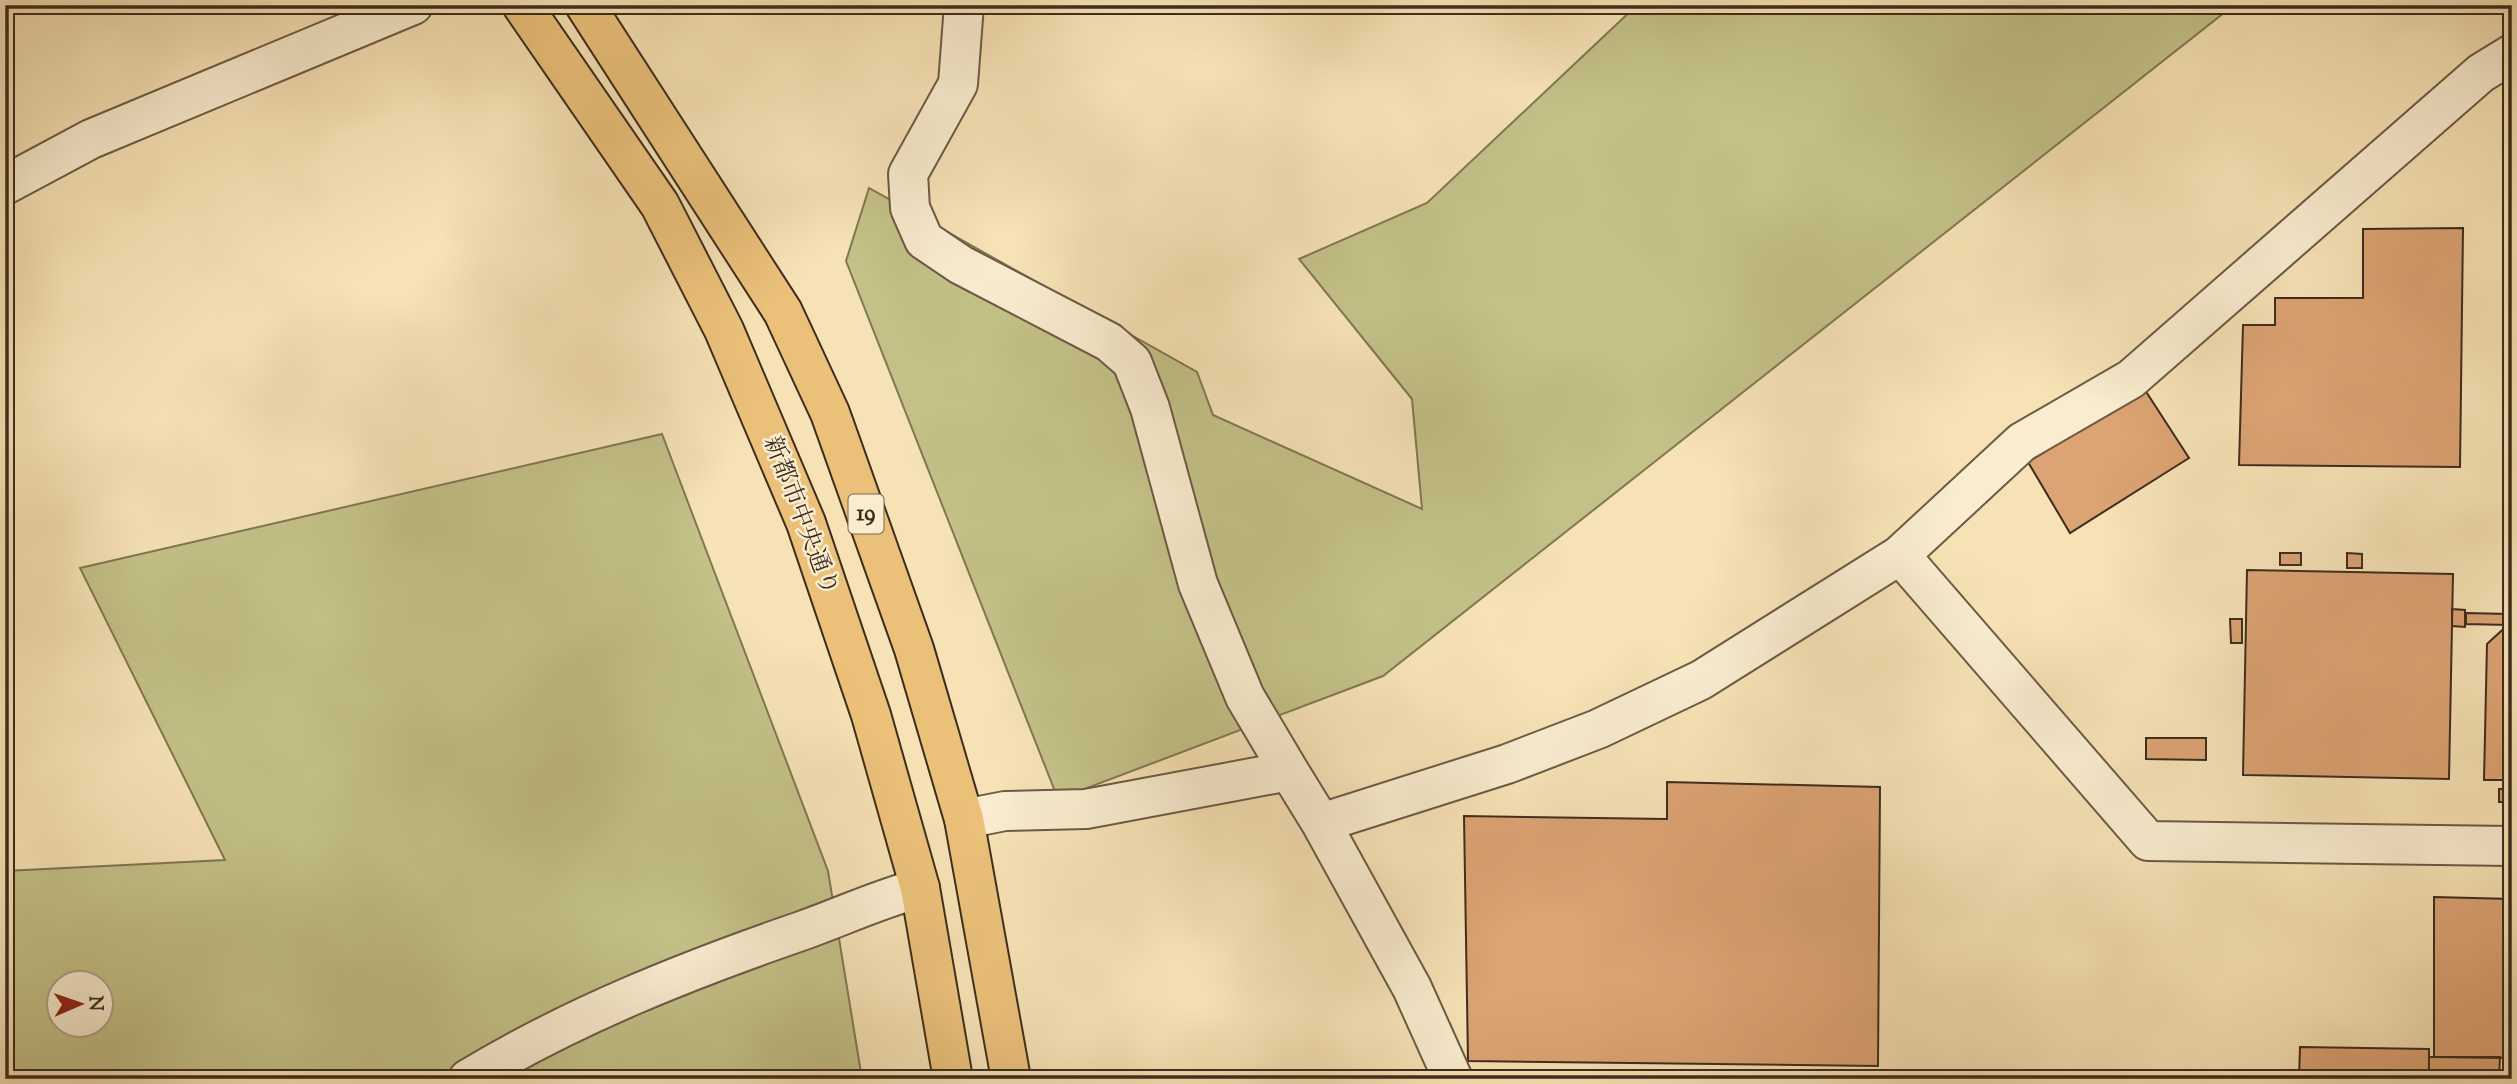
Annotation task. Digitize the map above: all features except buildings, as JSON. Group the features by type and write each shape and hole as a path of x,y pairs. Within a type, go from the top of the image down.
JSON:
{"main road":[{"name":"新都市中央通り","path":"522,5 660,205 724,330 806,523 871,715 920,888 953,1079"},
{"name":"19","path":"585,5 783,312 830,413 914,649 964,819 1011,1079"}],"street":[{"path":"5,185 91,139 413,5"},
{"path":"964,5 958,84 908,174 910,208 914,218 924,240 961,265 1068,318 1109,342 1132,362 1150,408 1198,584 1245,697 1321,823 1412,988 1452,1079"},
{"path":"1321,823 1507,764 1598,729 1701,681 1900,555 2022,442 2131,379 2481,73 2512,54"},
{"path":"1900,555 2148,841 2512,846"},
{"path":"964,819 1005,811 1086,809 1289,771"},
{"path":"468,1079 528,1042 695,968 809,928 874,900 920,888"}],"shaded area":[{"path":"1637,5 2234,5 1383,676 1058,799 846,261 869,188 1197,372 1213,415 1422,509 1412,399 1299,259 1427,203"},
{"path":"662,434 828,871 862,1079 5,1079 5,871 225,860 80,568"}]}
